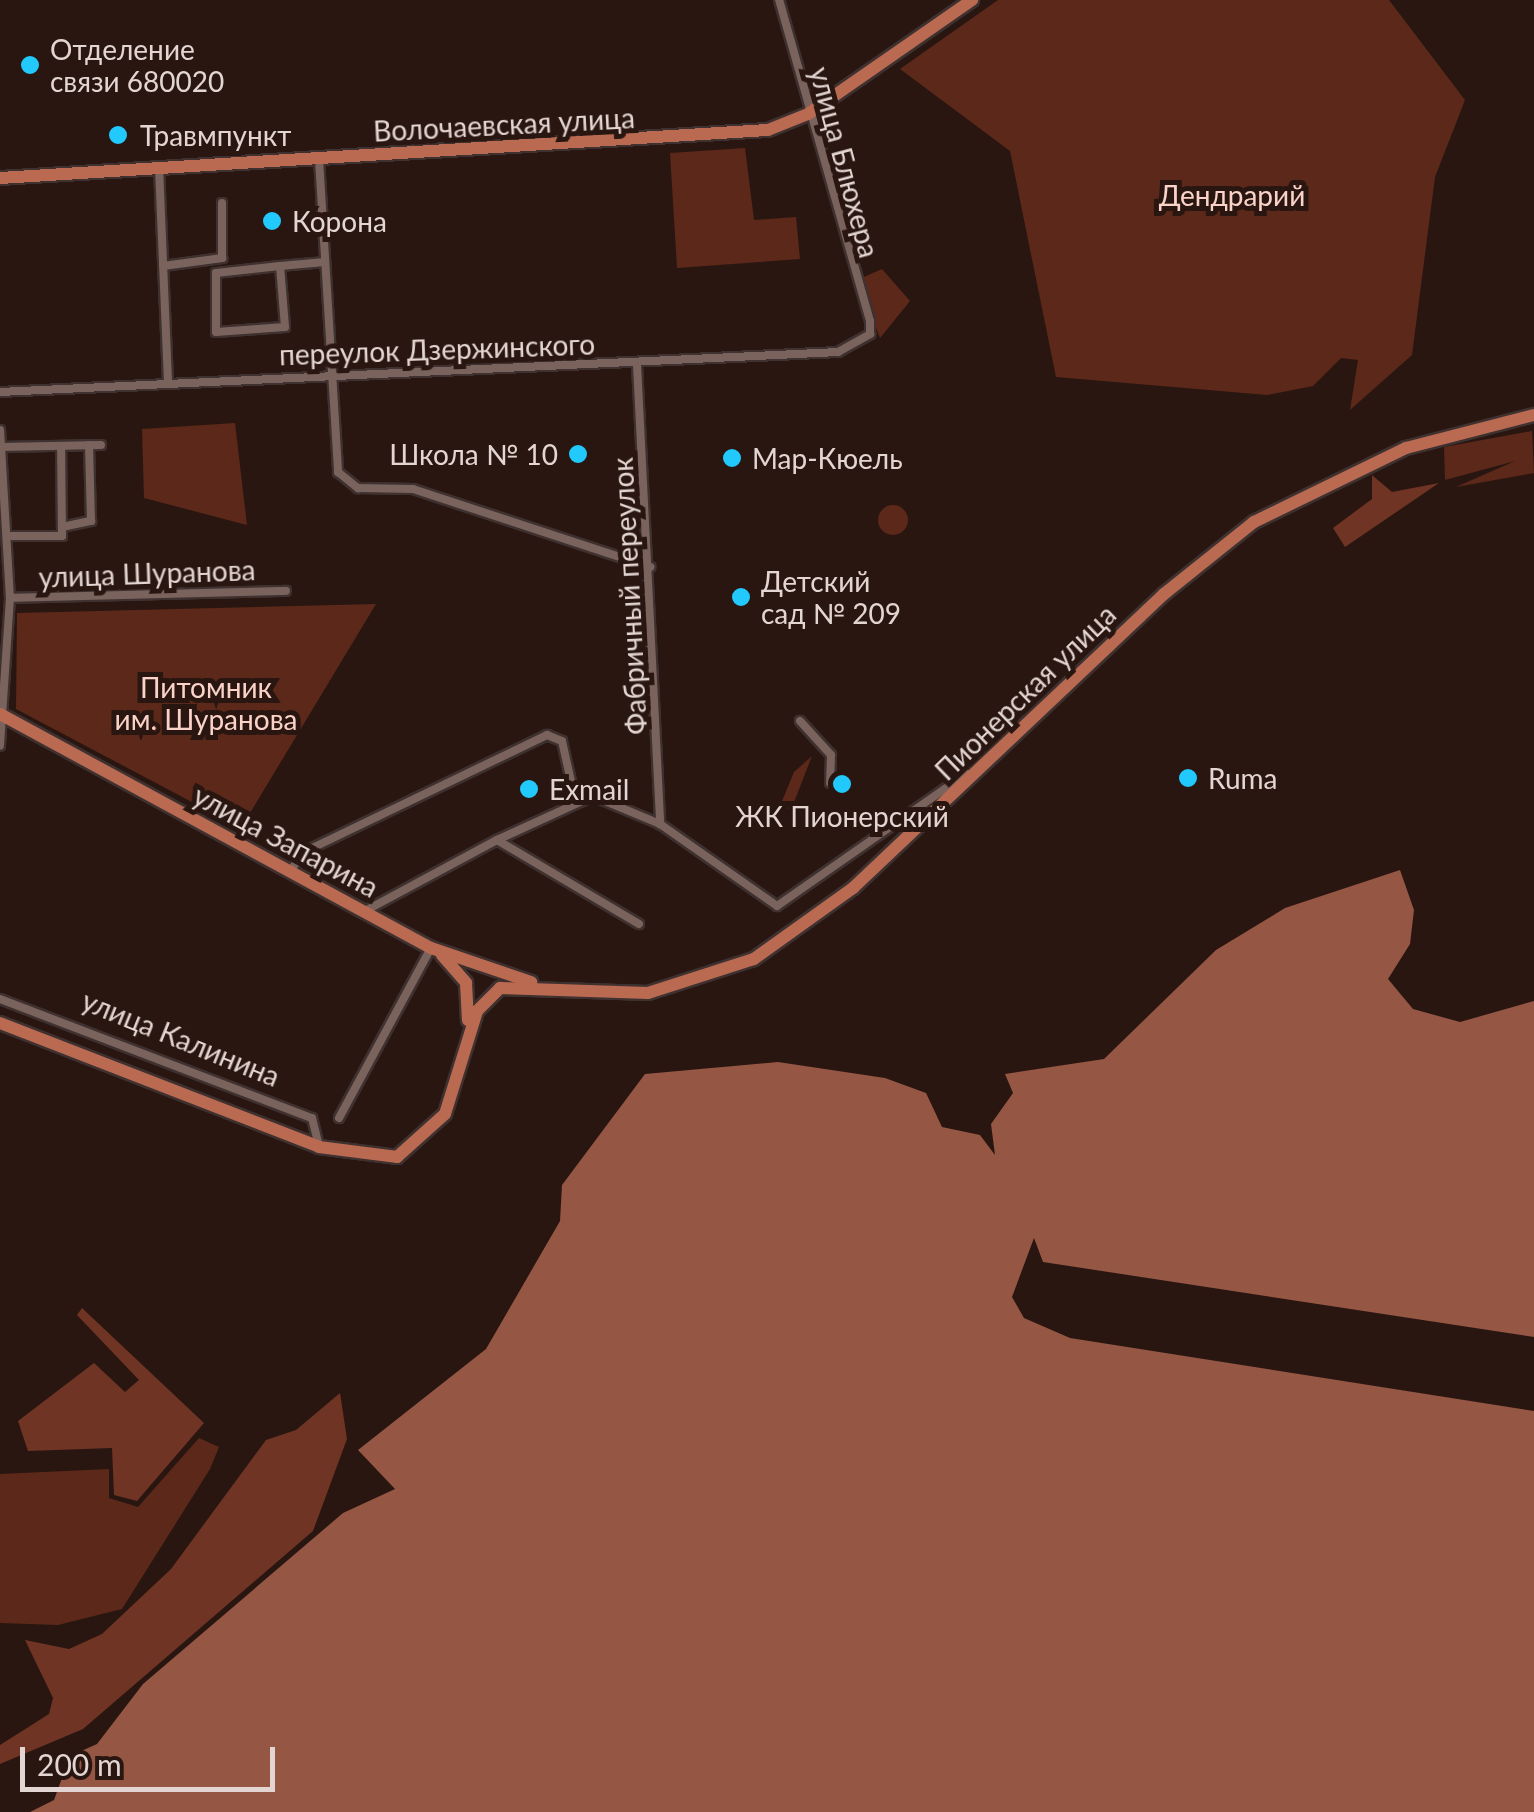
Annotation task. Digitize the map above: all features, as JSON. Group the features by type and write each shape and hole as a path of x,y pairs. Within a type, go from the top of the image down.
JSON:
{"main road":[{"name":"Волочаевская улица","path":"0,178 768,130 808,114 972,0"},
{"name":"Пионерская улица","path":"462,1057 486,997 500,988 648,992 754,959 824,913 931,817 1182,578 1267,513 1406,448 1534,415"},
{"name":"улица Запарина","path":"4,716 432,948 557,990"},
{"path":"432,948 466,983 462,1057"},
{"name":"улица Калинина","path":"0,1022 319,1147 363,1158 413,1150 446,1114 462,1057"}],"street":[{"name":"улица Блюхера","path":"779,0 870,334"},
{"path":"320,159 329,375 347,483 414,490 650,567"},
{"path":"158,167 168,380"},
{"path":"163,266 222,258 222,203"},
{"path":"280,266 285,327 216,332 214,275 280,266 325,262"},
{"name":"переулок Дзержинского","path":"0,392 168,380 827,357 870,334"},
{"name":"Фабричный переулок","path":"637,365 660,824"},
{"path":"0,430 10,598 0,746"},
{"path":"1,447 101,444"},
{"path":"62,526 90,521 89,445"},
{"path":"7,536 61,536 61,446"},
{"name":"улица Шуранова","path":"10,598 286,591"},
{"path":"800,721 832,754 830,783"},
{"path":"290,870 304,852 547,734 562,740 575,799"},
{"path":"365,911 575,799 602,798 660,824 778,906 994,754"},
{"path":"497,840 639,924"},
{"path":"339,1118 432,948"},
{"name":"улица Калинина","path":"0,1000 312,1118 319,1147"}],"green space":[{"name":"Дендрарий","path":"998,0 1389,0 1465,100 1435,177 1412,355 1350,410 1358,360 1341,358 1313,386 1267,395 1056,377 1010,151 900,69"},
{"path":"745,148 754,220 796,217 800,259 677,268 670,153"},
{"path":"882,269 910,301 880,338 857,280"},
{"path":"235,423 247,525 144,498 142,429"},
{"path":"1532,431 1534,473 1456,487 1515,461 1445,480 1444,447"},
{"path":"893,505 904,509 908,520 904,531 893,535 882,531 878,520 882,509"},
{"name":"Питомник им. Шуранова","path":"376,604 241,828 16,709 17,613"},
{"path":"812,756 791,810 780,806 794,772"},
{"path":"199,1438 219,1447 210,1469 122,1609 58,1625 0,1623 0,1474 109,1469 109,1498 138,1507"}],"shaded area":[{"path":"1372,475 1392,492 1439,483 1345,547 1333,528 1372,499"},
{"path":"1400,870 1414,910 1410,944 1388,979 1413,1009 1460,1022 1534,1001 1534,1337 1043,1262 1034,1238 1012,1297 1024,1318 1070,1338 1534,1411 1534,1812 30,1812 54,1800 70,1756 97,1744 143,1684 343,1513 395,1489 358,1450 486,1349 560,1221 562,1185 645,1074 778,1062 885,1078 926,1093 942,1127 980,1135 995,1155 991,1124 1013,1093 1005,1074 1104,1059 1216,950 1285,908"},
{"path":"82,1308 204,1423 137,1501 114,1495 112,1448 28,1451 18,1421 94,1363 125,1392 139,1380 77,1315"},
{"path":"340,1393 347,1439 313,1531 83,1729 0,1764 0,1745 49,1714 53,1698 25,1640 69,1649 102,1634 171,1569 266,1440 296,1430"}],"place":[{"name":"Отделение связи 680020","path":"30,65"},
{"name":"Травмпункт","path":"118,135"},
{"name":"Корона","path":"272,221"},
{"name":"Школа № 10","path":"578,454"},
{"name":"Мар-Кюель","path":"732,458"},
{"name":"Детский сад № 209","path":"741,597"},
{"name":"Ruma","path":"1188,778"},
{"name":"ЖК Пионерский","path":"842,784"},
{"name":"Exmail","path":"529,789"}]}
